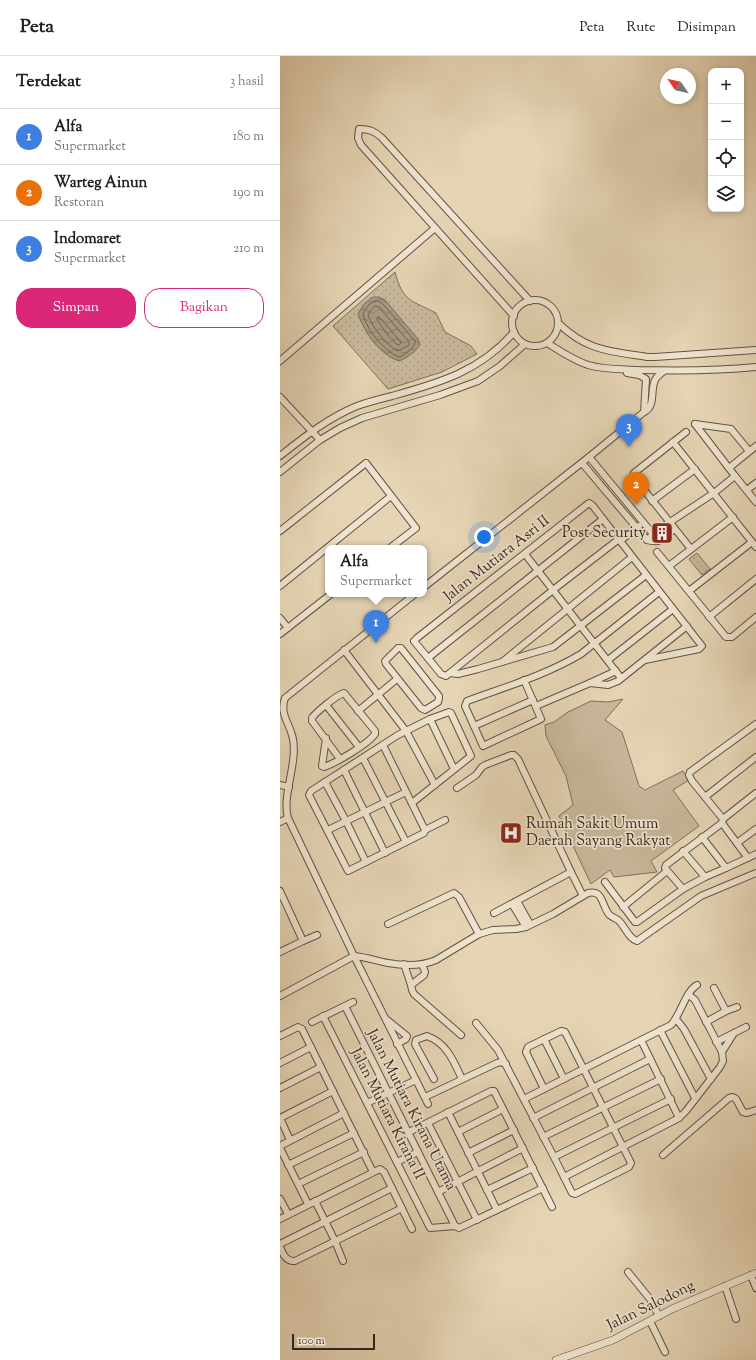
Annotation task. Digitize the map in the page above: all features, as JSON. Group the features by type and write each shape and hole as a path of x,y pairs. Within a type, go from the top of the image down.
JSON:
{"street":[{"path":"514,316 361,145 358,138 359,128 376,132 382,138 530,301"},
{"path":"280,361 435,228"},
{"path":"530,301 542,301 547,303 555,312 558,323 555,334 547,343 536,346 525,344 520,341 514,332 512,326 514,316 520,306 530,301"},
{"path":"558,323 571,335 594,347 646,356 655,357 756,350"},
{"path":"280,456 312,431 335,416 358,406 438,383 471,368 507,340 514,332"},
{"path":"547,343 573,359 615,373 639,375 646,379 644,412"},
{"path":"280,472 320,440 340,428 362,418 440,395 478,381 500,366 525,344"},
{"path":"606,369 664,371 756,367"},
{"path":"427,585 648,410 651,405 655,381 664,371"},
{"path":"280,397 320,440"},
{"path":"749,451 731,429 695,424 756,502"},
{"path":"686,432 633,475 633,478 691,549"},
{"path":"673,442 754,544 689,591"},
{"path":"729,468 756,446"},
{"path":"589,457 653,534"},
{"path":"280,531 366,463 416,528 394,545"},
{"path":"582,463 647,540 656,542 660,541 674,529"},
{"path":"652,501 695,469"},
{"path":"647,540 669,522 714,493 735,476"},
{"path":"603,487 609,481"},
{"path":"747,490 756,483"},
{"path":"331,545 392,496"},
{"path":"617,505 624,499"},
{"name":"Jalan Mutiara Asri II","path":"428,658 415,642 417,638 525,554 586,504 589,503 593,506 603,519"},
{"path":"669,566 733,517"},
{"path":"643,522 636,528 619,540 553,590 446,676 443,676 428,658 603,519 619,540 632,557 659,592 702,644 701,648 645,660"},
{"path":"280,586 325,550"},
{"path":"657,552 724,635 728,637 732,636 756,617"},
{"path":"525,554 539,570 621,678"},
{"path":"500,663 632,557"},
{"path":"450,673 458,674 553,647 646,575"},
{"path":"709,617 756,579"},
{"path":"524,680 541,719 484,747 482,746 465,706 467,701 524,680 573,659 659,592"},
{"path":"281,632 327,597"},
{"path":"410,597 285,698 282,702 281,711 292,733 294,752 286,808 288,818 397,1044 428,1104"},
{"path":"608,660 673,609"},
{"path":"280,618 288,628"},
{"path":"590,683 608,685 614,683 687,626"},
{"path":"398,648 401,648 438,696 439,700 423,710 397,679 386,664 385,660 398,648"},
{"path":"344,650 406,731 435,785"},
{"path":"474,726 590,683 616,671"},
{"path":"358,710 397,679"},
{"path":"326,738 322,766 325,767 340,759 359,747 376,733 345,694 342,693 326,705 313,716 312,721 326,738 340,759"},
{"path":"326,705 359,747"},
{"path":"412,803 471,756 470,751 451,713 448,712 430,719 406,731 325,782 312,791 309,795 346,868 349,870 406,842 445,820"},
{"path":"430,719 454,769"},
{"path":"748,858 689,775 690,772 756,724"},
{"path":"383,745 425,830"},
{"path":"457,788 476,775 482,767 514,755 518,759 583,896"},
{"path":"705,797 756,757"},
{"path":"362,758 406,842"},
{"path":"344,770 385,852"},
{"path":"325,782 366,862"},
{"path":"280,785 290,787"},
{"path":"328,830 406,792"},
{"path":"683,889 665,868 666,864 756,794"},
{"path":"280,822 288,818"},
{"path":"737,843 756,828"},
{"path":"702,837 726,868"},
{"path":"683,851 704,877"},
{"path":"605,882 635,922 637,922 683,889 704,877 756,854"},
{"path":"623,907 668,870"},
{"path":"494,913 571,872"},
{"path":"280,996 354,956 387,963 404,964 422,964 436,960 479,934 493,930 516,929 528,925 553,914 592,892 599,895 608,914 620,922 632,938 637,941 701,896 756,873"},
{"path":"280,891 303,941"},
{"path":"388,924 454,893 459,897 479,934"},
{"path":"515,902 528,925"},
{"path":"280,952 317,935"},
{"path":"404,964 414,994 461,1035"},
{"path":"412,985 424,974 422,964"},
{"path":"524,1098 671,1024 676,1019 692,988 697,985"},
{"path":"714,988 725,1010"},
{"path":"564,1177 679,1118 720,1067 723,1062 722,1052 695,1000 689,995"},
{"path":"312,1022 353,1002"},
{"name":"Jalan Mutiara Kirana Utama","path":"344,1006 409,1132 455,1226"},
{"path":"706,1022 725,1010 737,1006"},
{"name":"Jalan Mutiara Kirana II","path":"323,1016 428,1225 432,1229 455,1226"},
{"path":"384,1017 407,1036 406,1039 397,1044"},
{"path":"676,1019 684,1029 711,1079"},
{"path":"476,1022 494,1044 506,1064 572,1192 576,1194 630,1166 630,1163 565,1032 561,1031 528,1047 526,1052 544,1089"},
{"path":"280,1036 300,1027 302,1029 373,1172"},
{"path":"716,1042 746,1027"},
{"path":"660,1030 695,1098"},
{"path":"722,1052 734,1033"},
{"path":"434,1079 415,1044 416,1040 427,1036 449,1052 462,1079"},
{"path":"544,1039 564,1079"},
{"path":"641,1040 679,1118"},
{"path":"280,1064 311,1048"},
{"path":"533,1118 650,1059"},
{"path":"425,1097 499,1062 506,1064"},
{"path":"280,1088 321,1067"},
{"path":"543,1137 660,1079"},
{"path":"367,1103 416,1080"},
{"path":"409,1132 492,1090 514,1130 552,1207"},
{"path":"290,1140 280,1118 333,1091"},
{"path":"663,1154 729,1098 732,1097 736,1099 741,1110 745,1113 756,1110"},
{"path":"554,1157 671,1099"},
{"path":"458,1132 503,1109"},
{"path":"448,1112 497,1210"},
{"path":"308,1204 280,1147 290,1140 344,1113"},
{"path":"428,1123 477,1220"},
{"path":"468,1153 514,1130"},
{"path":"288,1165 354,1133"},
{"path":"438,1192 523,1148"},
{"path":"298,1184 364,1152"},
{"path":"397,1162 418,1152"},
{"path":"487,1190 533,1168"},
{"path":"280,1219 379,1169 383,1170 412,1229"},
{"path":"392,1188 280,1245 286,1258 293,1262 402,1208"},
{"path":"455,1226 459,1228 467,1225 543,1188"},
{"path":"280,1199 288,1214"},
{"path":"315,1201 335,1241 343,1261"},
{"path":"628,1272 650,1299 659,1316"},
{"path":"754,1274 756,1288"},
{"name":"Jalan Salodong","path":"556,1360 613,1340 659,1316 754,1274"},
{"path":"725,1286 736,1319"},
{"path":"650,1321 665,1352"}],"shaded area":[{"path":"395,272 401,289 409,299 436,313 445,332 471,346 477,354 442,372 388,389 333,326"},
{"path":"697,553 710,569 702,575 689,559"},
{"path":"623,699 605,720 622,732 639,786 645,790 683,771 689,780 673,790 699,826 651,861 657,872 614,877 610,870 591,884 559,816 573,805 566,776 546,736 545,725 554,722 568,712 591,701 608,702"}],"water":[{"path":"373,297 379,297 385,300 418,339 420,345 418,348 399,361 392,358 379,348 369,335 358,314 364,304"}],"place":[{"name":"Indomaret","path":"629,447"},
{"name":"Warteg Ainun","path":"636,505"},
{"name":"Post Security","path":"662,533"},
{"name":"Alfa","path":"376,643"},
{"name":"Rumah Sakit Umum Daerah Sayang Rakyat","path":"511,833"}]}
